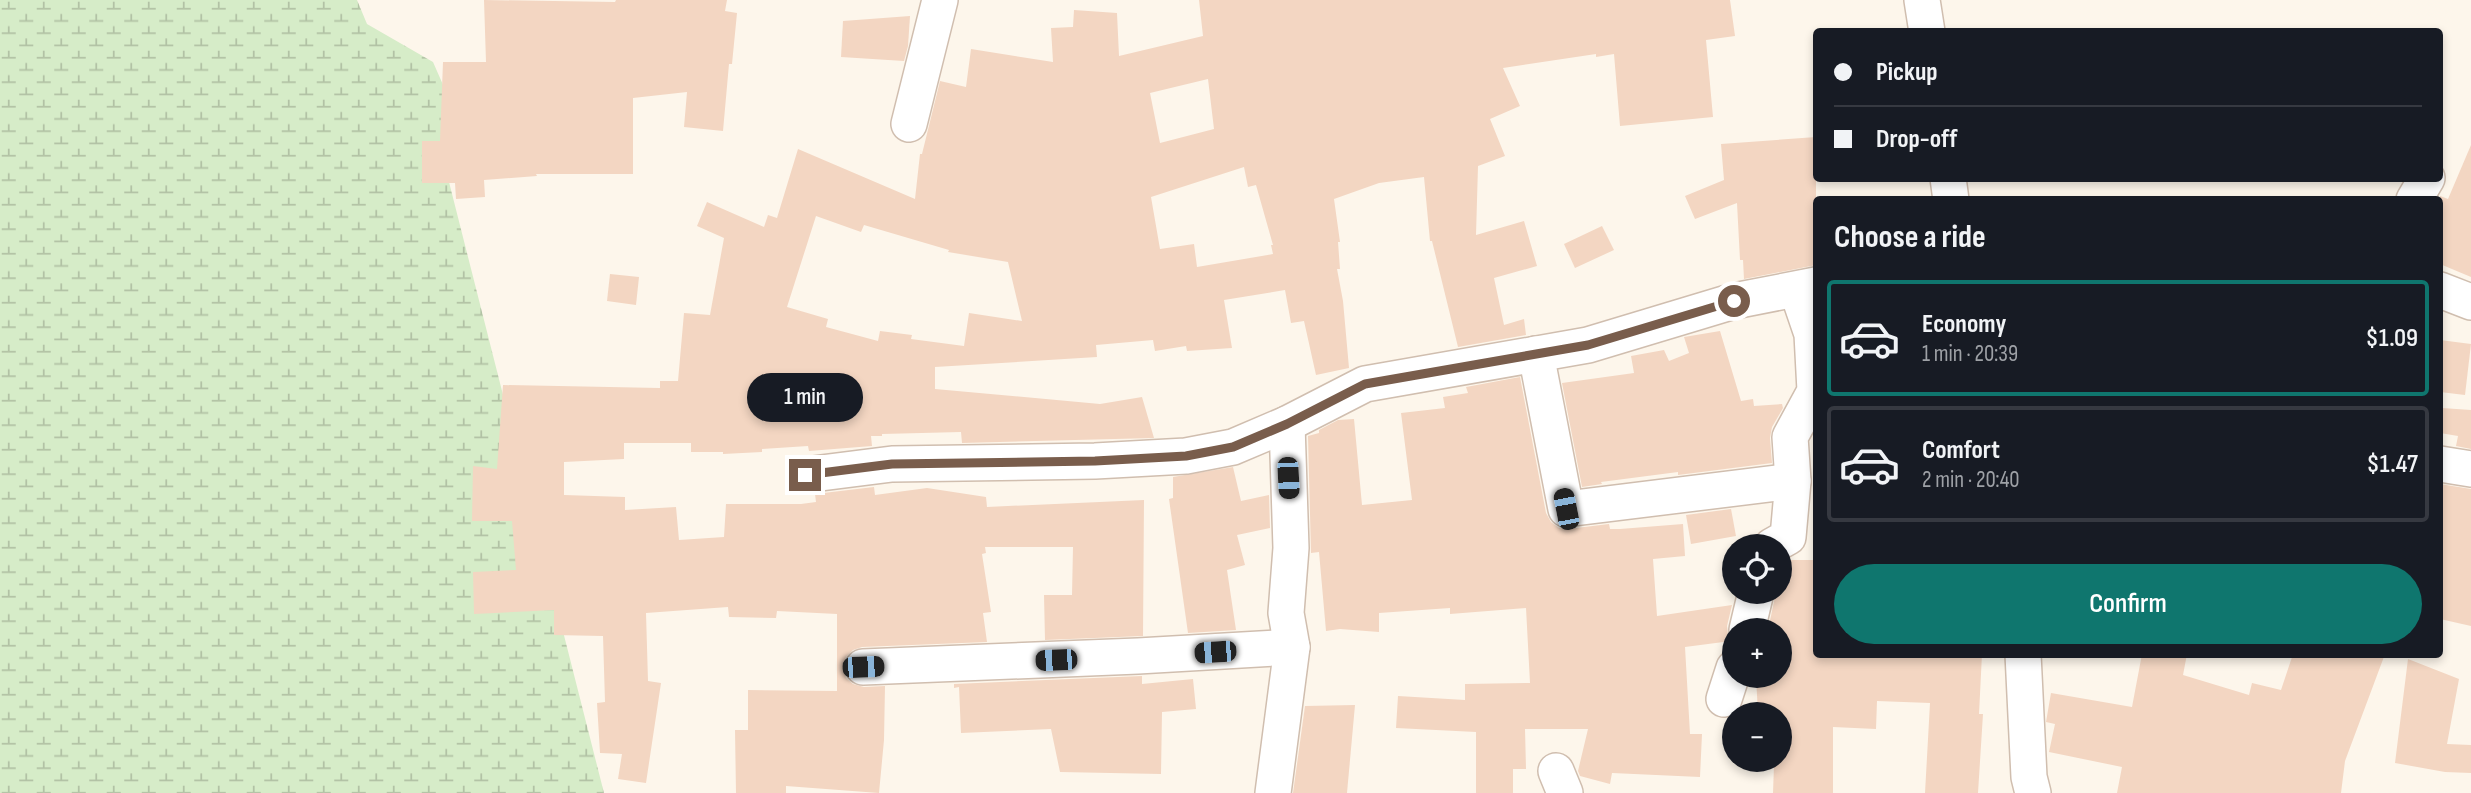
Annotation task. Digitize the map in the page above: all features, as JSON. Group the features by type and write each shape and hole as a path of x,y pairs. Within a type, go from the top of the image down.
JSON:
{"street":[{"path":"909,124 940,0"},
{"path":"1922,0 1926,28"},
{"path":"805,475 892,464 1095,461 1186,456 1233,447 1287,424 1365,384 1588,345 1734,301 1807,287 1813,362"},
{"path":"2443,291 2471,302"},
{"path":"1536,354 1566,509 1793,481"},
{"path":"1788,534 1793,481 1790,437 1813,395"},
{"path":"1273,793 1292,647 1286,614 1291,548 1287,424"},
{"path":"2443,464 2471,468"},
{"path":"863,667 1292,647"},
{"path":"2023,658 2029,777 2033,793"}],"green space":[{"path":"0,0 357,0 367,24 433,62 451,103 449,182 604,793 0,793"}],"building":[{"path":"484,0 727,0 725,11 737,13 723,131 684,127 687,92 633,98 633,174 536,174 537,176 484,180 485,197 456,199 455,183 422,183 422,141 440,141 443,62 486,62"},
{"path":"1199,0 1730,0 1735,36 1706,40 1713,117 1620,126 1614,54 1596,57 1596,54 1503,68 1520,106 1490,119 1505,156 1478,166 1476,235 1524,221 1537,266 1494,278 1504,325 1524,319 1526,335 1458,347 1430,241 1424,177 1379,183 1334,199 1340,242 1340,269 1337,269 1343,301 1349,368 1316,375 1304,321 1291,323 1285,290 1224,300 1232,348 1187,351 1186,346 1155,351 1153,340 1096,345 1097,357 935,367 935,389 1100,404 1142,397 1154,438 962,443 961,432 882,434 871,436 872,446 809,451 808,446 723,454 691,452 691,443 624,443 624,459 564,462 564,495 625,497 625,510 676,507 679,540 724,537 726,504 801,504 816,502 815,494 874,487 875,495 927,488 986,497 987,507 1144,500 1143,636 1045,640 1044,595 1072,595 1073,547 985,547 986,553 982,554 991,612 983,613 987,642 862,647 853,650 846,657 843,668 846,678 853,684 864,687 885,686 879,793 786,786 786,793 736,793 735,730 748,730 748,690 837,691 837,614 777,611 776,618 729,617 728,607 646,613 648,681 661,683 646,783 618,779 622,754 600,753 597,703 605,702 603,636 554,635 554,610 474,614 473,572 516,570 512,521 472,521 473,466 497,469 503,385 660,388 660,381 678,381 684,313 710,315 724,238 697,226 707,202 764,227 768,215 777,218 798,149 915,199 920,154 940,81 966,87 971,49 1053,62 1051,28 1073,27 1074,10 1117,13 1119,56 1203,36","holes":["1208,79 1214,129 1160,143 1150,93","1244,167 1248,187 1256,185 1273,245 1273,254 1197,267 1194,244 1160,249 1151,197","816,216 861,232 864,225 949,250 948,252 1008,262 1022,321 969,313 964,346 911,339 912,335 880,331 878,341 826,327 828,319 787,307"]},
{"path":"910,16 904,61 841,57 843,21"},
{"path":"1813,137 1813,182 1816,182 1816,196 1813,196 1813,266 1744,279 1743,260 1740,260 1737,203 1695,219 1685,196 1724,180 1721,144"},
{"path":"2471,145 2471,277 2443,265 2443,197 2448,199"},
{"path":"1602,226 1614,250 1575,268 1564,244"},
{"path":"610,274 639,277 636,305 607,301"},
{"path":"1720,331 1741,401 1753,399 1754,406 1782,404 1783,408 1772,427 1770,438 1772,463 1678,475 1678,472 1582,487 1562,383 1634,373 1631,356 1664,350 1669,361 1689,353 1684,337"},
{"path":"2443,340 2471,344 2465,395 2443,392"},
{"path":"1520,377 1546,513 1551,522 1559,528 1609,524 1610,529 1620,529 1683,524 1685,556 1653,559 1657,616 1732,605 1729,618 1722,618 1722,642 1685,647 1690,734 1702,734 1700,777 1612,773 1610,784 1580,776 1578,771 1588,729 1525,729 1526,769 1513,769 1513,793 1476,793 1476,732 1396,728 1398,696 1465,700 1465,684 1530,683 1526,608 1450,614 1450,608 1379,613 1379,632 1340,629 1326,631 1319,552 1311,553 1308,436 1319,433 1319,430 1338,420 1354,419 1362,505 1412,500 1401,413 1445,408 1443,397 1468,393 1466,387"},
{"path":"2443,408 2471,410 2471,449 2456,446 2458,436 2443,434"},
{"path":"1233,467 1241,501 1269,495 1270,528 1237,535 1245,565 1227,570 1236,630 1188,633 1169,499 1173,498 1173,477"},
{"path":"2443,484 2471,489 2471,626 2443,620"},
{"path":"1731,509 1736,534 1722,534 1722,538 1691,544 1686,515"},
{"path":"1792,560 1813,560 1813,658 1982,658 1979,714 1983,714 1978,793 1925,793 1930,703 1877,701 1876,729 1833,727 1833,793 1773,793 1774,772 1792,772 1792,702 1757,702 1757,688 1792,688 1792,618 1771,618 1773,604 1792,604"},
{"path":"2141,658 2186,658 2183,675 2249,695 2252,683 2281,690 2292,658 2384,658 2345,761 2341,793 2117,793 2122,767 2049,752 2055,724 2046,722 2051,693 2132,707"},
{"path":"2408,659 2459,679 2447,744 2471,745 2471,773 2445,772 2395,763"},
{"path":"1142,676 1142,684 1193,679 1196,709 1162,712 1161,774 1060,772 1051,729 961,733 959,687 954,688 954,684"},
{"path":"1355,705 1347,793 1293,793 1305,706"}],"route":[{"path":"805,475 892,464 1095,461 1186,456 1233,447 1287,424 1365,384 1588,345 1734,301"}]}
